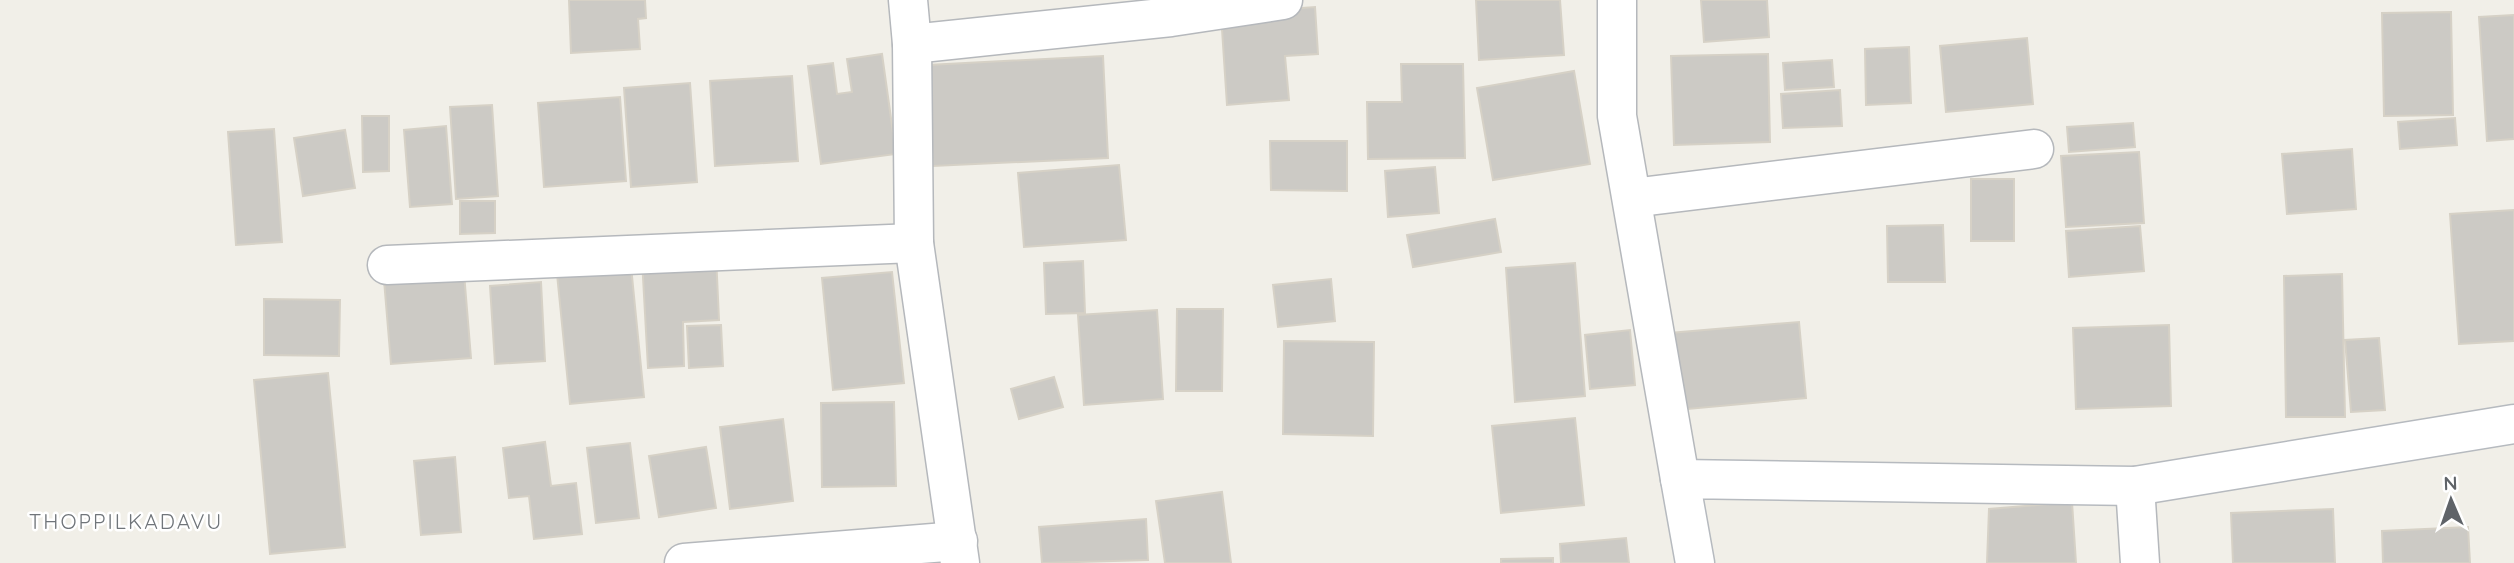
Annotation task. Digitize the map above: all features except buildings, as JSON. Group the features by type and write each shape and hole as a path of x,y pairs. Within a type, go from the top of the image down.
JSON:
{"street":[{"path":"684,563 959,552 914,243 912,44 908,0"},
{"path":"912,44 1171,17 1283,0"},
{"path":"1617,0 1617,116 1695,563"},
{"path":"1632,198 2034,149"},
{"path":"387,265 914,243"},
{"path":"1680,479 2135,486 2514,424"},
{"path":"2135,486 2140,563"}],"district":[{"name":"THOPPILKADAVU","path":"126,522"}]}
